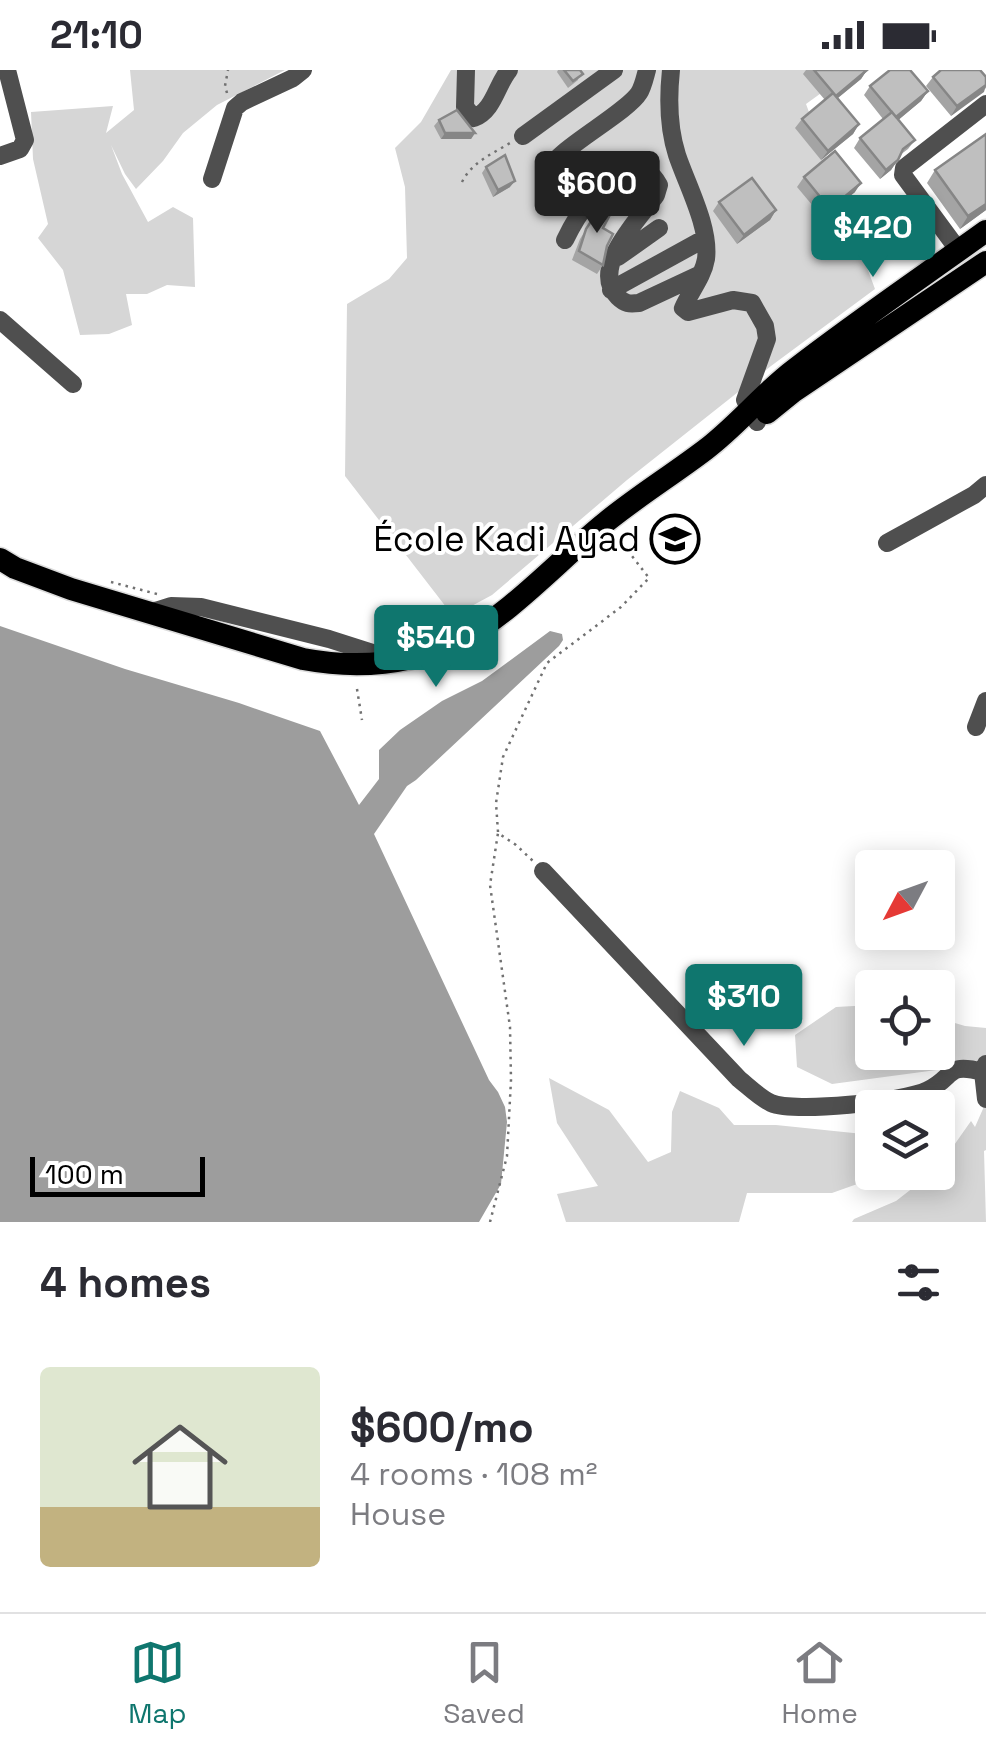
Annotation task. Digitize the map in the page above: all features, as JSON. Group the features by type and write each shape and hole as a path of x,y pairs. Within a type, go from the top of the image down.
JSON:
{"main road":[{"path":"0,574 56,597 270,662 337,678 388,674 440,662 485,641 626,520 701,468 792,372 986,231"},
{"path":"0,559 34,575 156,605 303,659 356,666 427,654 486,624 605,523 707,449 986,262"}],"street":[{"path":"0,156 20,149 25,140 7,70"},
{"path":"212,179 235,108 304,70"},
{"path":"465,71 464,108 474,118 484,114 509,70"},
{"path":"523,136 614,70"},
{"path":"647,70 639,94 594,132 561,153 549,172 559,180 594,170 633,168 654,176 660,185 609,262 611,290 622,302 632,304 701,274"},
{"path":"670,70 668,102 675,150 702,226 706,257 684,311 733,300 752,302 765,326 767,340 746,400 753,416"},
{"path":"959,250 902,175 904,168 986,104"},
{"path":"564,240 577,214 595,194 633,168"},
{"path":"609,262 659,228"},
{"path":"611,290 704,239"},
{"path":"0,320 73,384"},
{"path":"886,543 974,496 986,485"},
{"path":"976,727 986,701"},
{"path":"543,872 740,1079 772,1104 808,1107 887,1100 930,1089 955,1069 969,1068 985,1068 986,1099"}],"path":[{"path":"228,70 228,98"},
{"path":"462,182 479,161 523,136"},
{"path":"490,1222 507,1156 511,1080 510,1028 490,884 503,758 547,663 621,607 649,578 618,538"},
{"path":"107,581 156,605"},
{"path":"357,688 362,720"},
{"path":"498,833 543,872"}],"shaded area":[{"path":"130,70 285,70 217,105 183,133 136,189 111,145 148,222 173,207 193,218 195,287 167,285 147,294 126,294 132,325 109,334 80,335 63,270 38,238 48,224 33,159 31,112 113,106 106,133 134,110"},
{"path":"451,70 853,70 806,104 875,289 627,480 492,595 453,616 345,476 347,304 389,279 407,258 405,187 395,148 421,122"},
{"path":"0,626 320,731 359,805 379,779 379,750 400,730 442,701 482,681 550,631 562,634 559,646 407,786 374,834 505,1107 501,1184 479,1222 0,1222"},
{"path":"855,1006 855,1070 937,1070 832,1084 797,1067 795,1035 836,1007"},
{"path":"955,1023 986,1028 986,1082 947,1070 955,1070"},
{"path":"549,1078 609,1110 648,1162 671,1152 672,1112 680,1091 719,1108 734,1125 855,1133 855,1185 832,1193 747,1193 739,1222 566,1222 557,1194 598,1186 557,1123"},
{"path":"986,1102 986,1222 852,1222 910,1190 955,1190 955,1144 971,1121 975,1127"}],"building":[{"path":"564,70 580,70 583,74 573,81"},
{"path":"814,70 867,70 836,96"},
{"path":"890,70 910,70 928,91 896,117 870,86"},
{"path":"941,70 980,70 986,85 957,106 933,77"},
{"path":"833,93 859,124 828,151 802,119"},
{"path":"457,110 475,133 445,133 439,120"},
{"path":"892,112 915,140 886,170 860,138"},
{"path":"986,134 986,204 968,216 935,170"},
{"path":"835,151 861,183 830,209 804,177"},
{"path":"505,155 515,181 498,190 486,167"},
{"path":"752,178 776,210 744,235 719,202"},
{"path":"603,203 613,209 603,228 613,234 603,265 579,251 586,229"}],"place":[{"name":"École Kadi Ayad","path":"675,539"}]}
